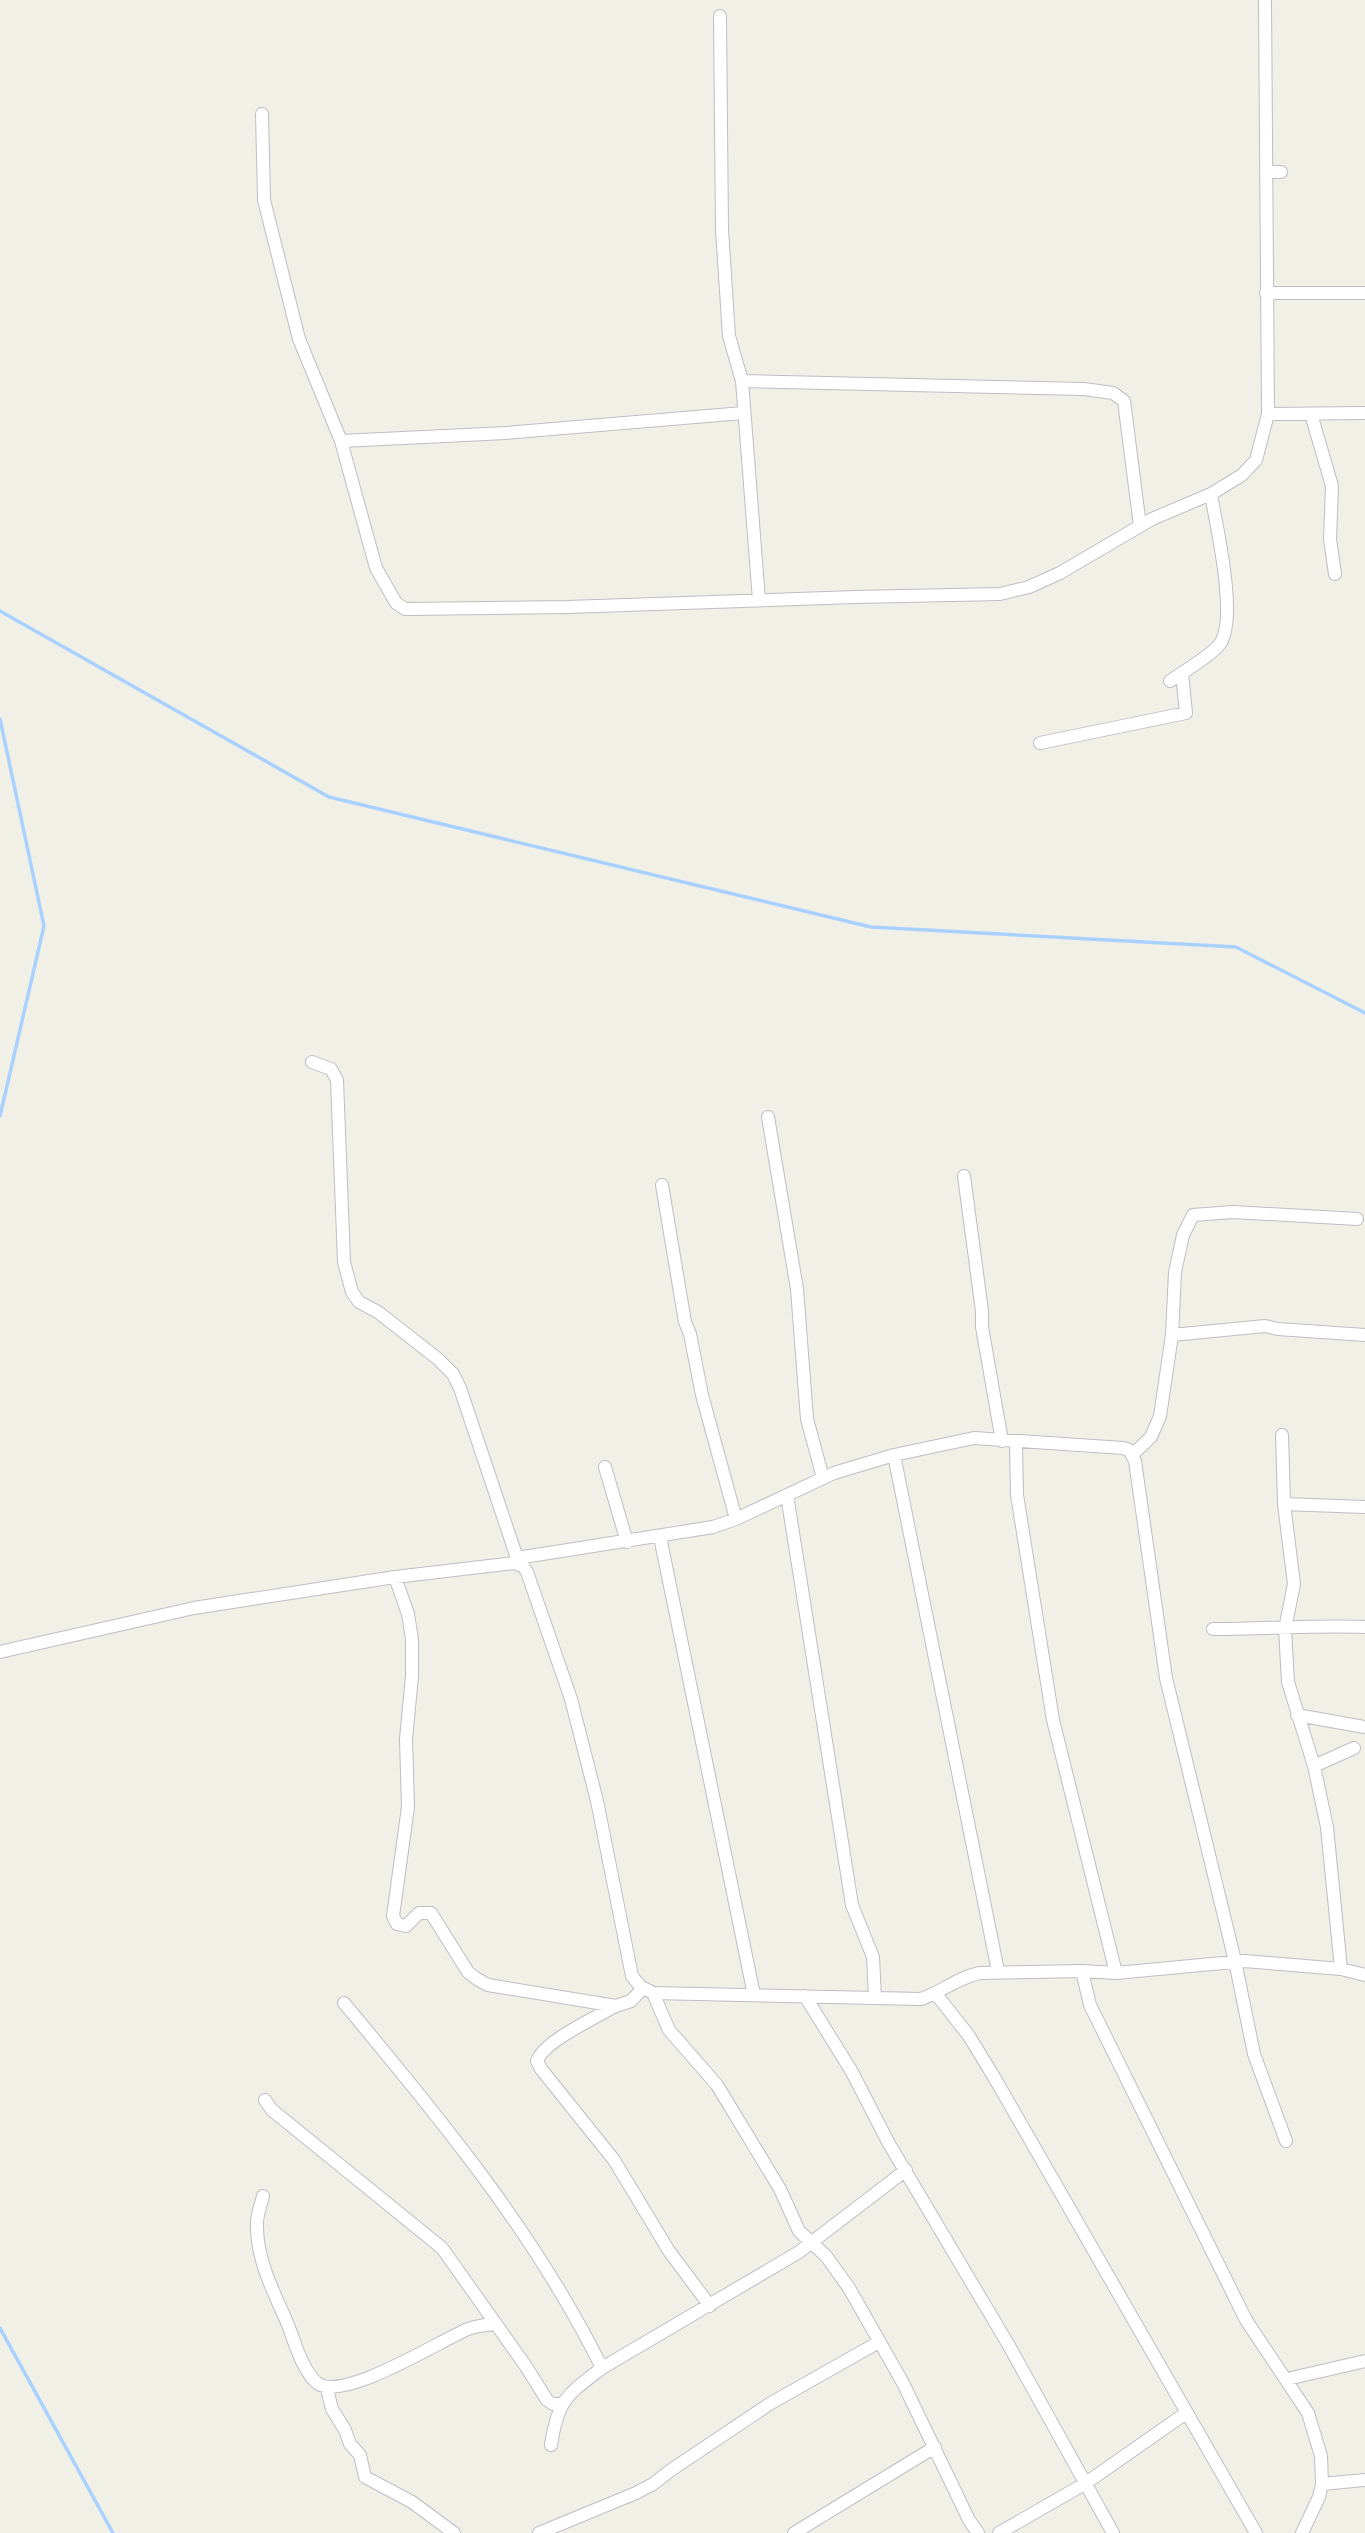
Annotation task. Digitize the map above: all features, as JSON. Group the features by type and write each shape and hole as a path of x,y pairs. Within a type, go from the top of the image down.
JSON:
{"street":[{"path":"262,114 264,200 299,340 341,441 376,568 396,603 405,610 1000,594 1028,587 1060,573 1152,519 1211,494 1242,475 1256,460 1268,414 1265,0"},
{"path":"720,16 725,283 729,336 742,381 759,600"},
{"path":"1266,172 1282,172"},
{"path":"1266,293 1365,293"},
{"path":"742,381 1084,388 1113,393 1124,401 1140,526"},
{"path":"341,441 506,433 743,413"},
{"path":"1268,414 1365,413"},
{"path":"1311,414 1332,486 1330,539 1335,574"},
{"path":"1170,681 1220,644 1227,620 1227,594 1211,494"},
{"path":"1040,743 1186,713 1182,673"},
{"path":"312,1062 331,1069 337,1080 345,1262 352,1292 359,1302 379,1312 453,1374 460,1388 516,1561 527,1572 571,1699 597,1801 632,1976 648,1991 681,2046 717,2085 780,2189 799,2231 826,2256 849,2288 978,2533"},
{"path":"768,1117 797,1289 807,1419 823,1478"},
{"path":"964,1176 982,1327 1002,1441"},
{"path":"662,1185 685,1322 736,1519"},
{"path":"1132,1455 1151,1437 1160,1416 1171,1335 1175,1272 1183,1235 1193,1215 1233,1212 1357,1219"},
{"path":"1171,1335 1265,1326 1365,1335"},
{"path":"1282,1434 1283,1504 1294,1584 1285,1629 1288,1682 1314,1766 1327,1827 1341,1969"},
{"path":"0,1652 194,1608 516,1561 713,1527 823,1478 894,1455 974,1438 1016,1443 1123,1448 1132,1455 1146,1532 1166,1678 1235,1961 1254,2054 1286,2141"},
{"path":"1016,1443 1017,1494 1053,1720 1116,1973"},
{"path":"894,1455 998,1971"},
{"path":"605,1467 627,1542"},
{"path":"786,1495 852,1905 873,1957 875,1998"},
{"path":"1283,1504 1365,1507"},
{"path":"660,1537 754,1995"},
{"path":"395,1577 408,1614 412,1639 412,1676 406,1739 408,1807 393,1916 397,1924 406,1926 419,1913 431,1913 468,1972 488,1984 616,2006"},
{"path":"1213,1629 1285,1629 1318,1625 1365,1627"},
{"path":"1297,1715 1365,1727"},
{"path":"1314,1766 1354,1748"},
{"path":"710,2306 669,2251 614,2160 537,2061 540,2054 551,2044 616,2006 648,1991 921,1999 936,1994 968,1975 998,1971 1116,1973 1235,1961 1341,1969 1365,1975"},
{"path":"1082,1971 1090,2005 1122,2073 1247,2320 1308,2413 1321,2456 1322,2484 1319,2497 1302,2533"},
{"path":"936,1994 969,2036 994,2077 1256,2533"},
{"path":"805,1996 852,2072 888,2142 1113,2533"},
{"path":"344,2003 417,2091 525,2236 577,2317 602,2368"},
{"path":"265,2100 272,2110 442,2248 547,2400 553,2404 561,2404"},
{"path":"551,2445 561,2404 602,2368 710,2306 811,2242 906,2171"},
{"path":"263,2196 257,2223 263,2267 305,2365 316,2383 327,2389 339,2388 428,2351 472,2327 494,2324"},
{"path":"539,2533 653,2484 771,2403 879,2342"},
{"path":"1287,2379 1365,2361"},
{"path":"327,2389 332,2409 350,2444 360,2455 365,2477 412,2502 454,2533"},
{"path":"999,2533 1086,2483 1186,2413"},
{"path":"794,2533 935,2447"},
{"path":"1322,2484 1365,2480"}],"waterway":[{"path":"0,611 329,797 871,927 1236,947 1365,1013"},
{"path":"0,719 44,926 0,1116"},
{"path":"0,2328 113,2533"}]}
